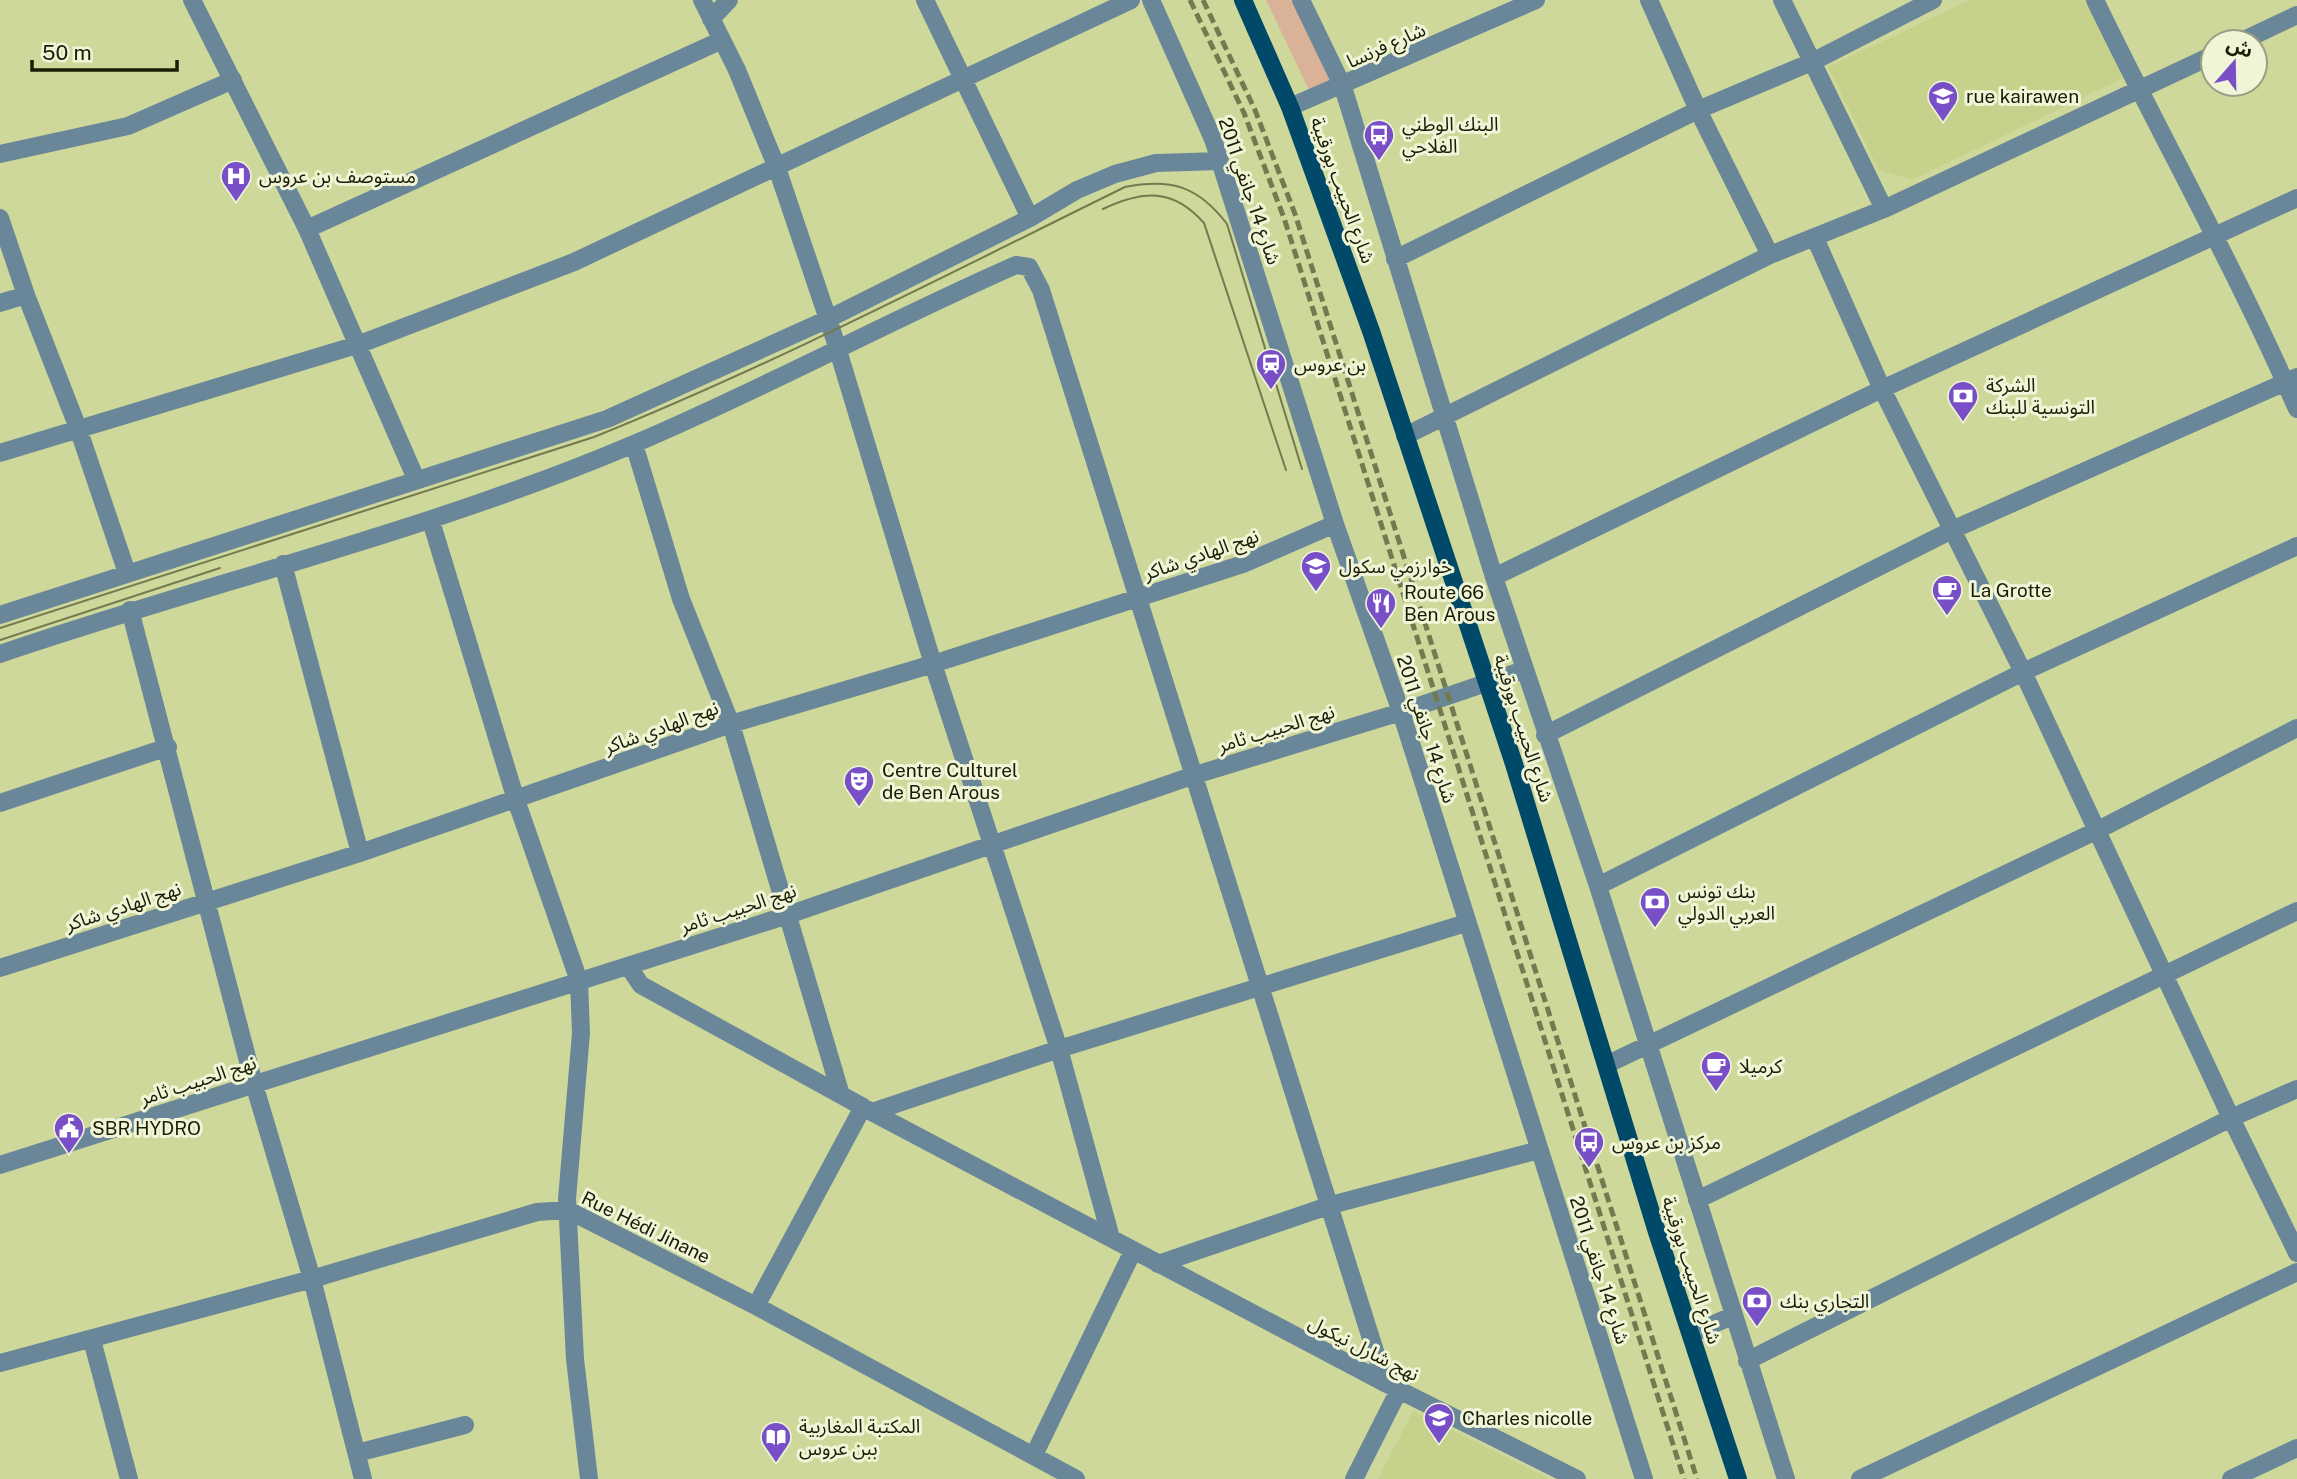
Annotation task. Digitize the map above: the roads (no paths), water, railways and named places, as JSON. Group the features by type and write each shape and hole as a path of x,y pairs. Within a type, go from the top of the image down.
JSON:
{"main road":[{"name":"شارع الحبيب بورقيبة","path":"1243,0 1290,107 1352,274 1487,683 1690,1334 1738,1479"}],"street":[{"path":"192,0 307,229 360,344 416,479"},
{"path":"702,0 777,167 933,664 994,843 1059,1049 1111,1238"},
{"path":"711,19 729,0"},
{"path":"925,0 1030,218"},
{"path":"0,453 360,344 574,262 963,82 1131,0"},
{"name":"شارع 14 جانفي 2011","path":"1151,0 1220,161 1335,524 1401,712 1644,1479"},
{"path":"1301,0 1343,87 1494,578 1545,736 1598,886 1732,1317 1786,1479"},
{"name":"شارع فرنسا","path":"1290,107 1343,87 1536,0"},
{"path":"1649,0 1698,110 1770,255"},
{"path":"1782,0 1884,209"},
{"path":"1395,259 1698,110 1814,61 1933,0"},
{"path":"2095,0 2138,91 2291,380 2297,409"},
{"path":"2269,28 2297,15"},
{"path":"307,229 722,40"},
{"path":"1405,436 1770,255 1884,209 2199,62"},
{"path":"0,154 128,126 233,80"},
{"path":"0,615 607,419 826,320 1030,218 1077,190 1115,174 1156,163 1220,161"},
{"path":"1494,578 1882,390 2216,238 2297,198"},
{"path":"0,218 26,295 78,428 127,573"},
{"path":"1815,238 1882,390 2023,672 2231,1118 2297,1253"},
{"path":"0,654 130,610 430,521 634,444 836,352 940,298 1016,265 1030,267 1041,290 1140,597 1192,776 1392,1386 1354,1479"},
{"path":"0,303 26,295"},
{"path":"1545,736 1952,530 2291,380"},
{"path":"634,444 681,599 731,724 785,916 841,1095"},
{"path":"430,521 516,800 579,981 581,1033 568,1210 576,1373 589,1479"},
{"name":"نهج الهادي شاكر","path":"0,968 360,853 731,724 933,664 1243,564 1335,524"},
{"path":"1598,886 2023,672 2297,547"},
{"path":"283,564 360,853"},
{"path":"130,610 254,1084 312,1279 363,1479"},
{"name":"نهج الحبيب ثامر","path":"0,1165 785,916 1192,776 1401,712 1524,670"},
{"path":"1608,1064 2098,830 2297,728"},
{"path":"0,803 168,747"},
{"path":"1697,1200 2297,911"},
{"path":"756,1306 867,1109 1466,923"},
{"name":"نهج شارل نيكول","path":"628,966 640,985 841,1095 1133,1251 1577,1479"},
{"path":"1747,1362 2231,1118 2297,1089"},
{"path":"1158,1264 1331,1205 1539,1150"},
{"name":"Rue Hédi Jinane","path":"0,1363 312,1279 537,1212 568,1210 756,1306 1034,1455 1056,1474 1076,1479"},
{"path":"1034,1455 1133,1251"},
{"path":"1860,1479 2297,1272"},
{"path":"1690,1334 1732,1317"},
{"path":"92,1340 129,1479"},
{"path":"357,1453 465,1425"},
{"path":"2231,1479 2297,1448"}],"tram line":[{"path":"0,628 594,437 729,379 928,285 1125,187 1141,184 1170,185 1194,193 1227,224 1302,469"},
{"path":"1103,209 1131,198 1157,196 1181,203 1204,223 1286,470"},
{"path":"0,640 220,568"}],"railway":[{"path":"1190,0 1244,113 1284,218 1684,1479"},
{"path":"1203,0 1255,110 1295,214 1697,1479"}],"place":[{"name":"rue kairawen","path":"1943,123"},
{"name":"البنك الوطني الفلاحي","path":"1379,162"},
{"name":"مستوصف بن عروس","path":"236,203"},
{"name":"بن عروس","path":"1271,391"},
{"name":"الشركة التونسية للبنك","path":"1963,423"},
{"name":"خوارزمي سكول","path":"1316,593"},
{"name":"La Grotte","path":"1947,617"},
{"name":"Route 66 Ben Arous","path":"1381,630"},
{"name":"Centre Culturel de Ben Arous","path":"859,808"},
{"name":"بنك تونس العربي الدولي","path":"1655,929"},
{"name":"كرميلا","path":"1716,1093"},
{"name":"SBR HYDRO","path":"69,1155"},
{"name":"مركز بن عروس","path":"1589,1169"},
{"name":"التجاري بنك","path":"1757,1328"},
{"name":"Charles nicolle","path":"1439,1445"},
{"name":"المكتبة المغاربية ببن عروس","path":"776,1464"}]}
